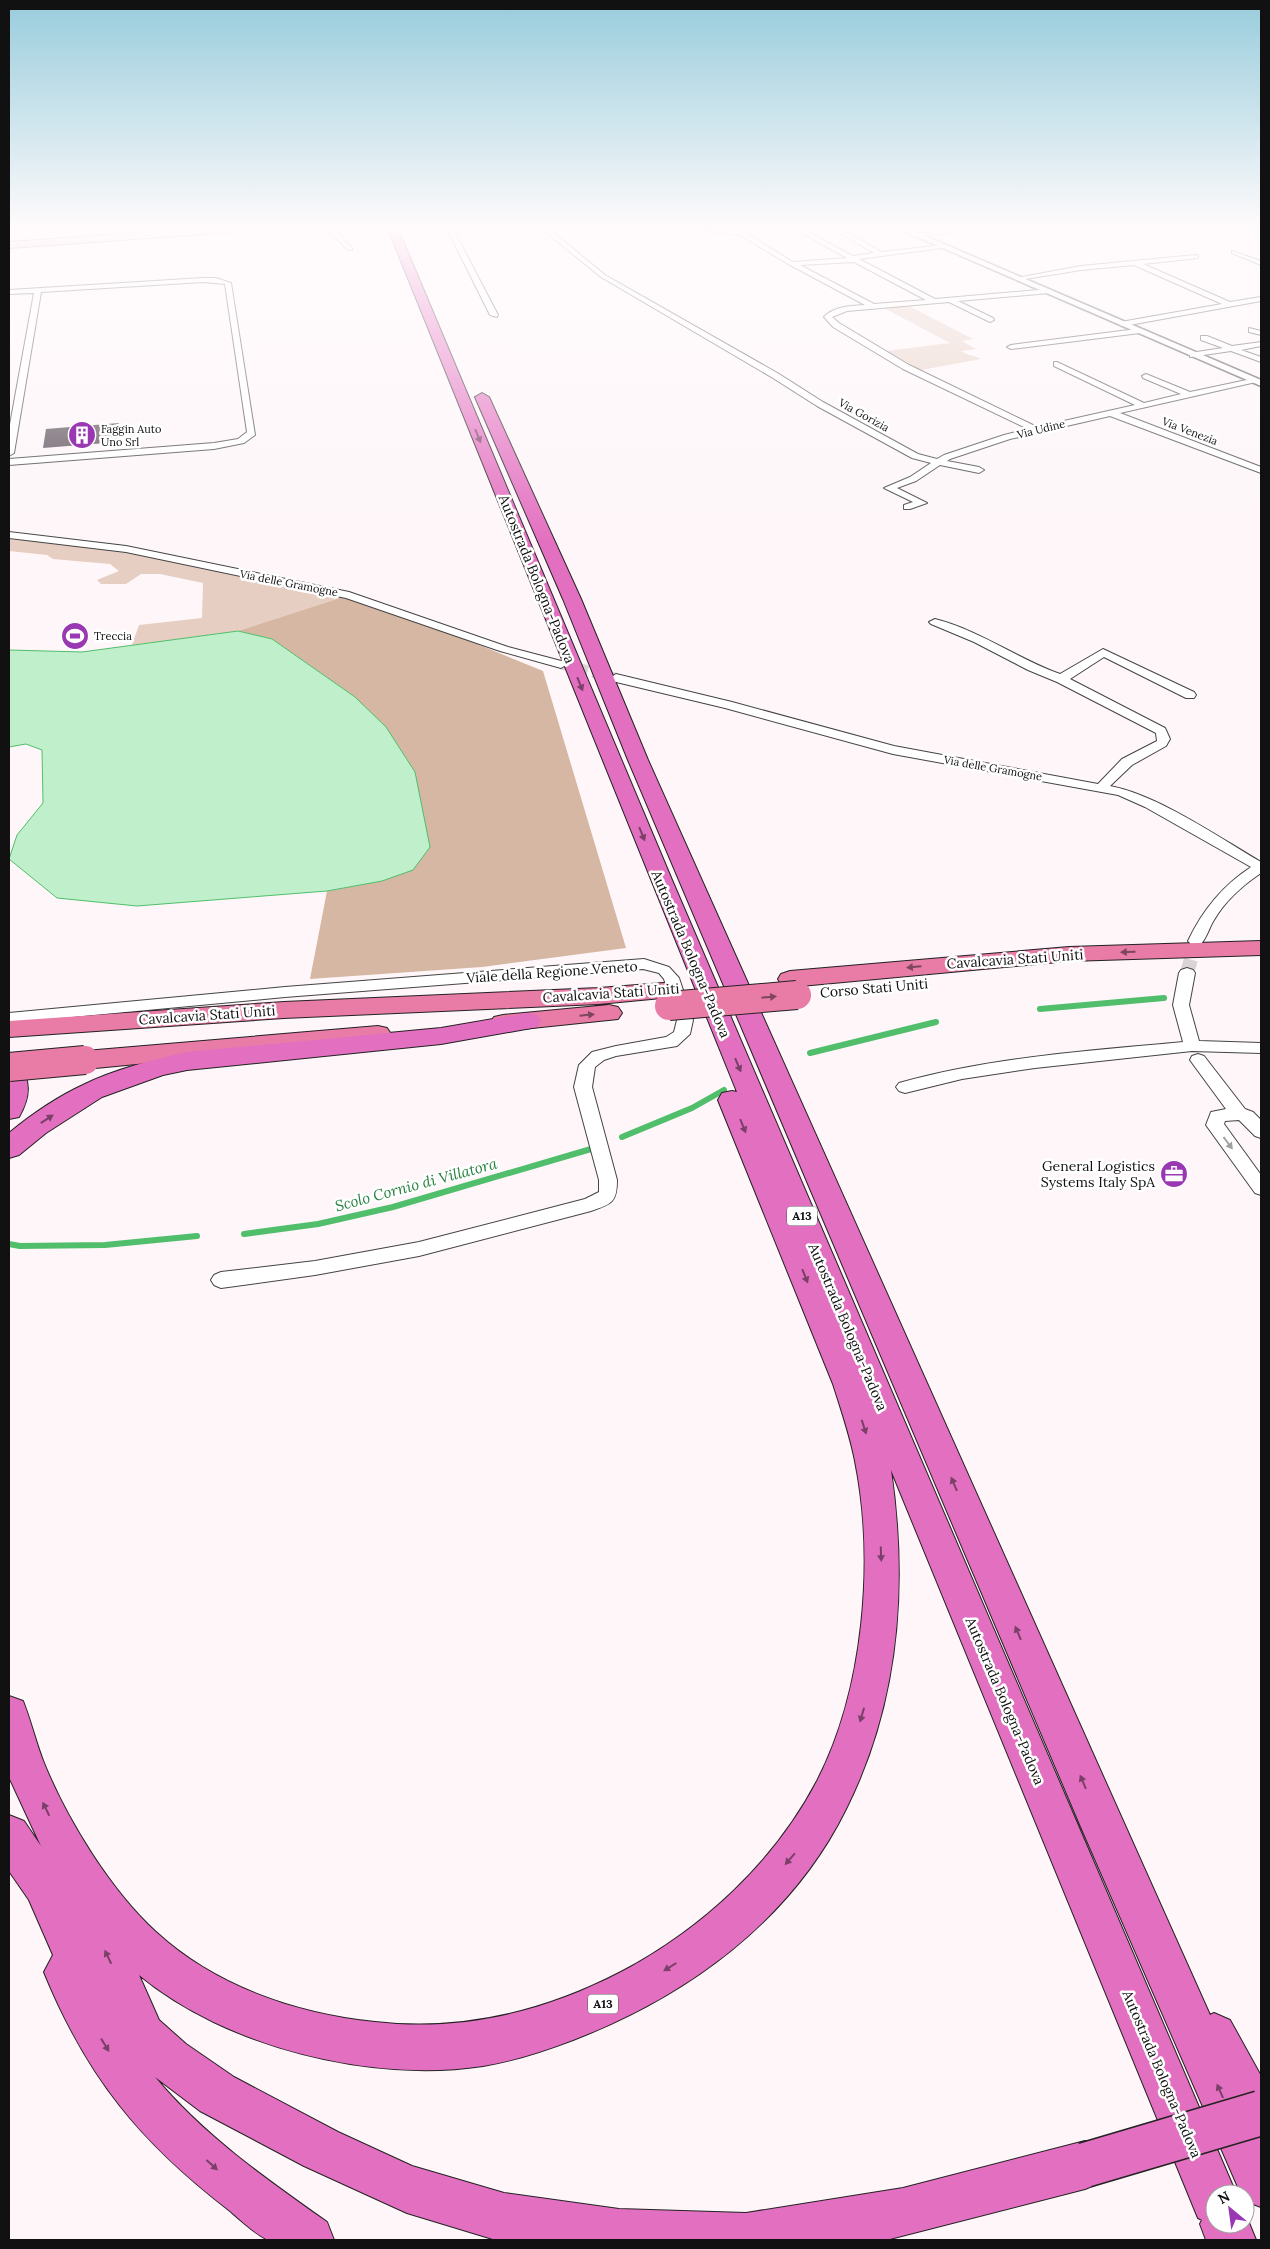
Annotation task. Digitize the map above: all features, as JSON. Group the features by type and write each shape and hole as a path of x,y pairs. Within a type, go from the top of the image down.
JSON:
{"highway":[{"name":"Autostrada Bologna-Padova","path":"436,334 661,880 1208,2184"},
{"name":"Autostrada Bologna-Padova","path":"453,334 572,599 642,769 1096,1812 1261,2183"},
{"name":"A13","path":"67,1853 113,1917 141,1948 171,1972 204,1993 242,2011 313,2035 365,2045 407,2048 443,2047 488,2042 535,2031 574,2018 622,1995 662,1972 697,1950 732,1922 795,1853 816,1822 846,1763 856,1734 872,1673 881,1581 881,1552 874,1470 866,1430 849,1384 710,1047 661,880"},
{"path":"9,1148 36,1126 93,1092 157,1068 187,1061 441,1036 528,1021"},
{"path":"9,1067 15,1081 16,1090 9,1110"},
{"path":"9,1714 26,1770 67,1853 91,1922 142,2034"},
{"path":"1096,1812 1261,2122"},
{"path":"11,1839 44,1885 75,1956 103,2000 170,2060 217,2094 321,2149 407,2189 504,2218 619,2234 746,2238 903,2213 1085,2165 1261,2113"},
{"path":"11,1839 62,1964 101,2040 129,2082 163,2122 236,2187 309,2240"}],"main road":[{"path":"1192,957 1261,948"},
{"path":"1192,957 1261,964"},
{"name":"Corso Stati Uniti","path":"794,987 1079,970 1192,957"},
{"name":"Cavalcavia Stati Uniti","path":"9,1067 528,1021 666,998 794,987"},
{"name":"Cavalcavia Stati Uniti","path":"13,1029 509,1007 599,996 666,998"}],"street":[{"path":"9,453 30,334"},
{"path":"9,462 220,446 241,441 252,433 236,334"},
{"name":"Via Gorizia","path":"703,334 870,432 915,456 979,470"},
{"path":"852,334 906,367 993,411 1036,430"},
{"path":"1084,334 1090,337"},
{"path":"1011,347 1114,334"},
{"path":"1144,334 1257,381"},
{"path":"1204,338 1261,360"},
{"path":"1193,355 1261,344"},
{"path":"1058,364 1142,405"},
{"path":"1146,376 1188,394"},
{"name":"Via Udine","path":"907,507 922,503 889,488 913,479 933,468 937,462 967,450 1036,430 1188,394 1257,381"},
{"name":"Via Venezia","path":"1111,413 1261,470"},
{"name":"Via delle Gramogne","path":"9,535 88,543 349,595 504,649 561,664"},
{"path":"935,622 978,640 1032,668 1061,679 1156,727 1163,734 1162,743 1158,747 1127,762 1102,788"},
{"path":"1061,679 1103,652 1190,695"},
{"name":"Via delle Gramogne","path":"616,678 728,705 893,750 1121,792 1150,804 1260,867 1236,885 1215,906 1192,957 1181,1005 1195,1053"},
{"name":"Viale della Regione Veneto","path":"13,1029 285,992 644,964 664,970 670,978 685,1020 682,1034 671,1042 616,1051 598,1056 587,1065 582,1087 608,1180 608,1195 590,1204 566,1211 419,1249 314,1268 222,1280"},
{"path":"905,1087 962,1073 1035,1062 1261,1048"},
{"path":"1195,1053 1238,1112 1250,1117 1261,1132"},
{"path":"1238,1112 1217,1116 1215,1125 1261,1188"}],"shaded area":[{"path":"933,334 963,334 973,339 962,341 976,349 961,351 981,359 921,370 887,351 950,343"},
{"path":"9,533 88,544 349,595 238,631 132,645 139,625 202,618 203,583 160,574 141,574 126,584 101,584 97,580 119,571 110,564 53,559 47,555 9,551"},
{"path":"349,595 401,613 543,671 626,948 482,967 310,979 327,891 382,881 355,697 272,639 238,631"},
{"path":"238,631 272,639 355,697 386,727 415,772 430,847 413,870 382,881 327,891 137,906 57,898 9,859 17,835 43,803 42,750 26,744 9,747 9,650 82,652"}],"building":[{"name":"Faggin Auto Uno Srl","path":"119,423 119,442 43,448 46,429"}],"waterway":[{"name":"Scolo Cornio di Villatora","path":"1040,1009 1164,998"},
{"name":"Scolo Cornio di Villatora","path":"810,1053 936,1022"},
{"name":"Scolo Cornio di Villatora","path":"622,1137 692,1108 724,1090"},
{"name":"Scolo Cornio di Villatora","path":"244,1234 318,1224 393,1207 591,1149"},
{"name":"Scolo Cornio di Villatora","path":"9,1244 20,1246 105,1245 197,1236"}],"tunnel":[{"path":"561,664 615,678"},
{"path":"1187,973 1196,941"}],"place":[{"name":"Faggin Auto Uno Srl","path":"82,435"},
{"name":"Treccia","path":"75,636"},
{"name":"General Logistics Systems Italy SpA","path":"1174,1174"}]}
